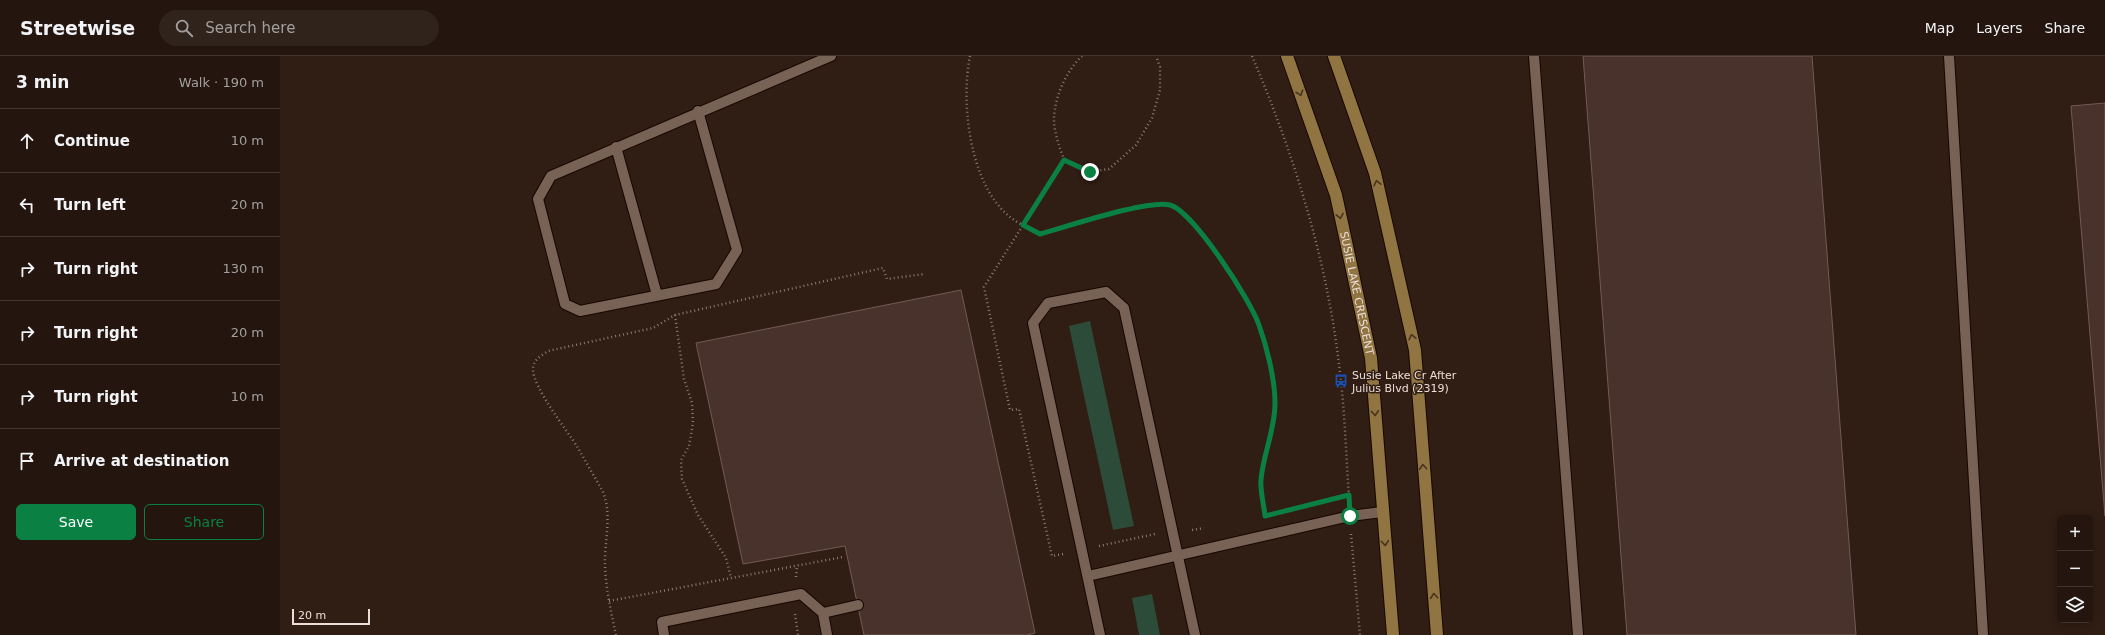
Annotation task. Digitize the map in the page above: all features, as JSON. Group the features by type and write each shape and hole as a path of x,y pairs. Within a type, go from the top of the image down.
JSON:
{"street":[{"name":"SUSIE LAKE CRESCENT","path":"1288,56 1336,195 1371,358 1382,512 1393,635"},
{"path":"1334,56 1375,173 1414,350 1437,635"}],"lane":[{"path":"698,112 737,250 716,284 580,311 565,304 538,199 551,176 616,147 698,112 831,56"},
{"path":"1534,56 1578,635"},
{"path":"1949,56 1983,635"},
{"path":"616,147 657,295"},
{"path":"1100,635 1034,323 1048,303 1106,292 1124,308 1194,635"},
{"path":"1088,576 1350,516 1382,512"},
{"path":"664,635 662,622 801,594 822,613 827,635"},
{"path":"822,613 858,605"}],"path":[{"path":"970,56 967,70 966,99 969,127 984,185 999,207 1023,225 1040,234 1122,212 1159,204 1171,205 1182,212 1216,251 1259,324 1269,361 1275,402 1273,432 1261,480 1265,516"},
{"path":"1082,56 1067,76 1057,101 1054,121 1064,160 984,287 1010,410 1019,409 1052,556 1172,530 1206,528"},
{"path":"1064,160 1090,172 1109,169 1136,145 1152,118 1160,90 1160,67 1156,56"},
{"path":"1252,56 1292,159 1312,227 1326,290 1340,373 1360,635"},
{"path":"616,635 609,601 605,565 606,507 603,492 578,447 540,388 534,376 533,367 537,358 548,351 653,328 675,315 883,268 887,279 925,274"},
{"path":"675,315 684,379 692,403 693,423 689,446 681,460 682,479 698,515 726,558 731,578"},
{"path":"1341,497 1349,495"},
{"path":"1258,518 1273,514"},
{"path":"609,601 843,557"}],"green space":[{"path":"1090,321 1134,526 1113,530 1069,326"},
{"path":"1152,594 1160,635 1139,635 1132,598"}],"building":[{"path":"1583,56 1812,56 1856,635 1627,635"},
{"path":"2105,103 2105,516 2071,106"},
{"path":"961,290 1035,633 1027,635 864,635 845,546 743,564 696,343"}],"place":[{"name":"Susie Lake Cr After Julius Blvd (2319)","path":"1341,381"}],"route":[{"path":"1090,172 1064,160 1023,225 1040,234 1122,212 1159,204 1171,205 1182,212 1216,251 1259,324 1269,361 1275,402 1273,432 1261,480 1265,516 1349,495 1350,516"}]}
